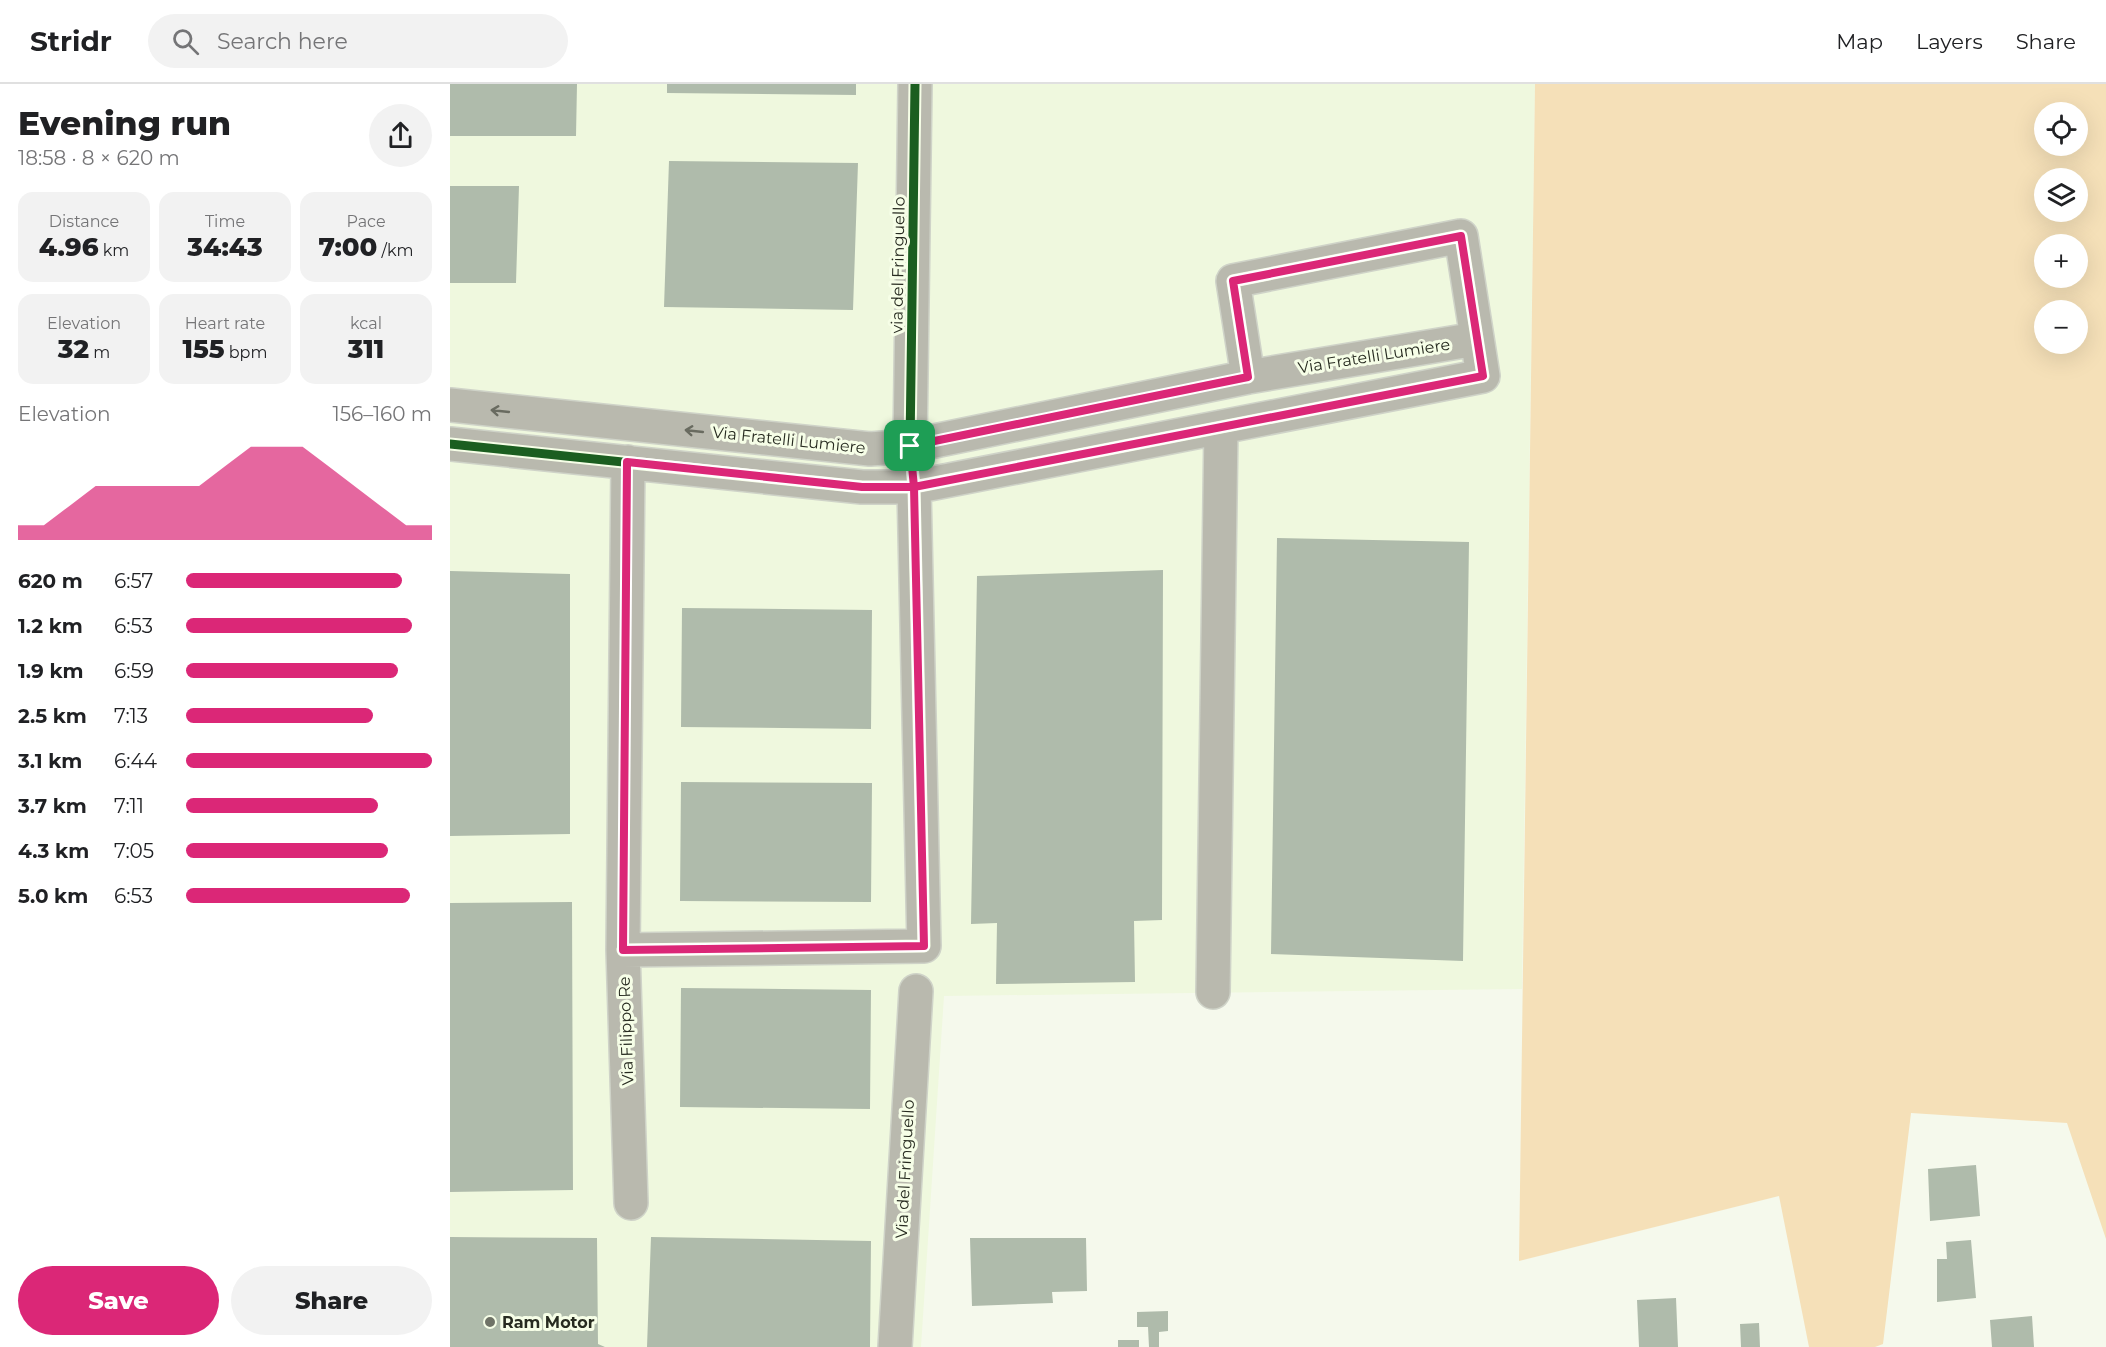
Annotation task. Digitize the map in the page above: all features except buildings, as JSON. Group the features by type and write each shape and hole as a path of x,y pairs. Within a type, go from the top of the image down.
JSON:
{"street":[{"name":"via del Fringuello","path":"623,950 924,946 914,487 910,446 915,84"},
{"path":"450,444 862,487 914,487 1483,376 1461,236 1233,281 1248,377"},
{"name":"Via Fratelli Lumiere","path":"450,405 870,449 910,446 1248,377 1476,339"},
{"path":"1213,992 1221,427"},
{"name":"Via Filippo Re","path":"627,462 623,950 631,1203"},
{"name":"Via del Fringuello","path":"895,1347 916,991"}],"shaded area":[{"path":"450,84 1535,84 1522,989 944,996 921,1347 450,1347"},
{"path":"1535,84 2106,84 2106,1239 2067,1123 1911,1113 1883,1344 1875,1347 1809,1347 1779,1196 1519,1261"}],"cycle path":[{"path":"623,950 924,946 914,487 910,446 915,84"},
{"path":"450,444 862,487 914,487 1483,376 1461,236 1233,281 1248,377"}],"place":[{"name":"Ram Motor","path":"490,1322"}],"route":[{"path":"910,446 914,487 924,946 623,950 627,462 862,487 914,487 1483,376 1461,236 1233,281 1248,377 910,446"}]}
